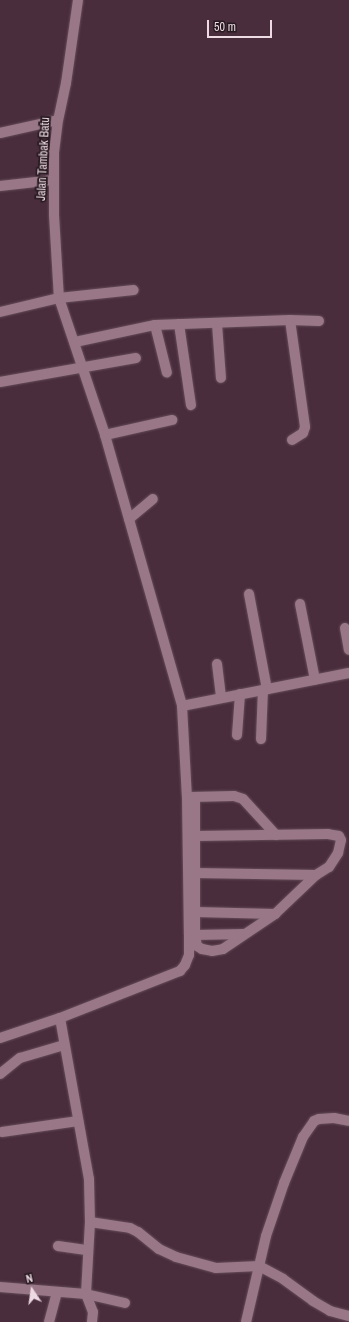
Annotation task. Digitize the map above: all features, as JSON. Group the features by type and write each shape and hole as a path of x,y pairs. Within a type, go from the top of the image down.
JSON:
{"street":[{"name":"Jalan Tambak Batu","path":"78,0 66,83 58,120 54,180 54,215 60,298 105,435 182,706 191,797"},
{"path":"0,133 58,120"},
{"path":"0,186 54,180"},
{"path":"0,312 60,298 134,290"},
{"path":"75,342 156,325 217,324 290,320 319,321"},
{"path":"290,320 305,427 303,433 292,440"},
{"path":"179,324 191,405"},
{"path":"217,324 221,378"},
{"path":"156,325 167,373"},
{"path":"0,382 136,358"},
{"path":"105,435 172,420"},
{"path":"129,519 152,499"},
{"path":"249,594 265,689 261,739"},
{"path":"300,604 315,680"},
{"path":"344,628 349,650"},
{"path":"218,664 221,698"},
{"path":"182,706 349,673"},
{"path":"237,734 240,694"},
{"path":"191,797 234,796 243,799 276,835"},
{"path":"191,797 196,836 195,935 199,948 212,950 227,947 275,914 316,875 329,866 334,860 341,840 339,836 328,834 196,836"},
{"path":"0,1038 60,1018 173,974 185,965 189,955 191,797"},
{"path":"195,873 316,875"},
{"path":"196,912 275,914"},
{"path":"195,935 244,934"},
{"path":"60,1018 89,1180 90,1222 86,1294 93,1312 92,1322"},
{"path":"0,1074 20,1058 64,1044"},
{"path":"246,1322 266,1236 284,1183 310,1125 320,1118 334,1118 349,1121"},
{"path":"2,1132 78,1122"},
{"path":"90,1222 130,1228 138,1232 159,1249 176,1257 216,1268 259,1266 283,1279 313,1301 330,1311 349,1316"},
{"path":"58,1246 88,1250"},
{"path":"0,1287 86,1294 125,1303"},
{"path":"49,1322 57,1292"}]}
